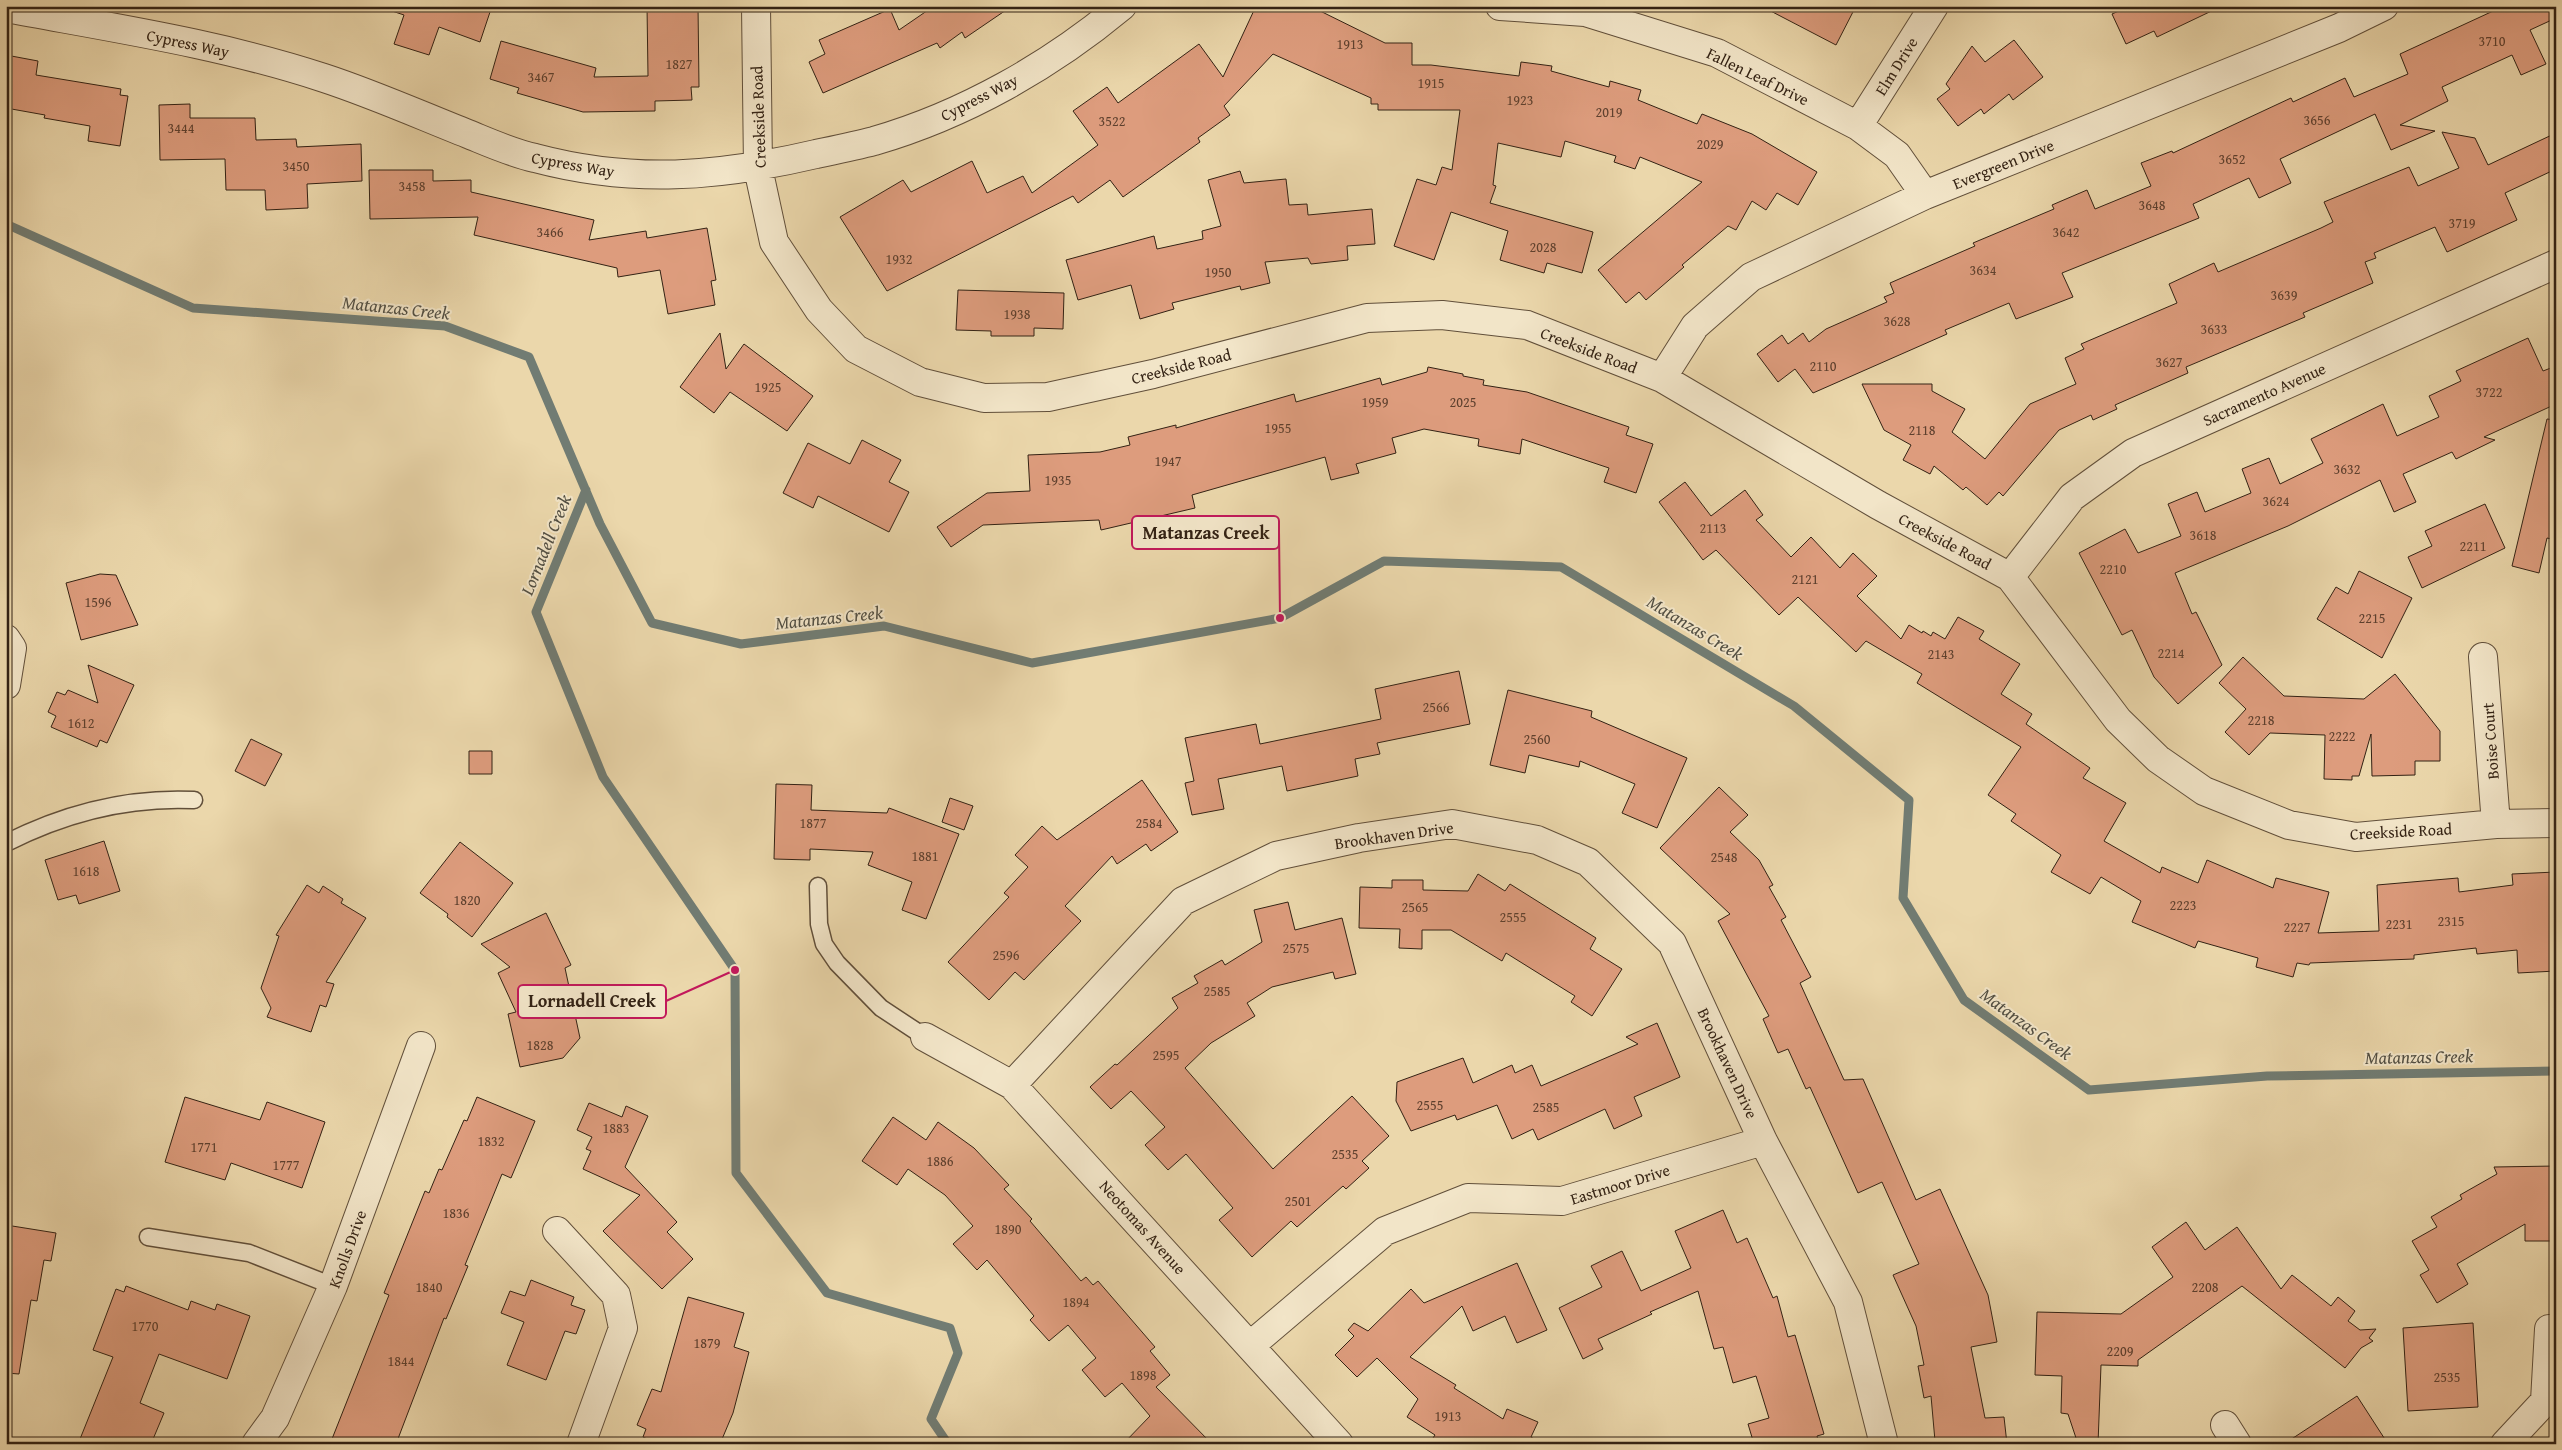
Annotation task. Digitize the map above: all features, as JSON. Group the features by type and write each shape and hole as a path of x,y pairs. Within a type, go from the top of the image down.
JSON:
{"street":[{"name":"Creekside Road","path":"756,6 758,168 774,242 819,310 856,348 920,382 984,398 1048,397 1153,374 1367,318 1442,315 1527,325 1662,378 1878,505 2010,577 2118,720 2158,759 2204,791 2289,825 2356,837 2496,824 2556,823"},
{"name":"Cypress Way","path":"6,8 188,42 280,65 362,91 532,158 594,170 665,175 758,168 874,141 966,106 1041,64 1122,6"},
{"name":"Fallen Leaf Drive","path":"1500,6 1587,9 1717,53 1858,126 1897,155 1925,196"},
{"name":"Elm Drive","path":"1858,126 1934,6"},
{"name":"Evergreen Drive","path":"1662,378 1695,326 1751,277 1925,196 2339,17 2384,6"},
{"name":"Sacramento Avenue","path":"2010,577 2072,497 2133,453 2556,264"},
{"path":"6,639 12,648 6,685"},
{"name":"Boise Court","path":"2483,657 2496,824"},
{"name":"Brookhaven Drive","path":"1012,1085 1183,901 1276,856 1360,838 1452,824 1537,840 1588,862 1672,943 1763,1140 1848,1302 1884,1444"},
{"name":"Neotomas Avenue","path":"925,1037 1012,1085 1251,1345 1339,1444"},
{"name":"Knolls Drive","path":"256,1444 275,1418 333,1286 421,1046"},
{"name":"Eastmoor Drive","path":"1251,1345 1385,1230 1468,1198 1562,1201 1763,1140"},
{"path":"558,1230 616,1296 622,1328 581,1444"},
{"path":"2505,1444 2545,1401 2549,1329"}],"lane":[{"path":"6,843 65,819 108,806 141,800 194,800"},
{"path":"818,886 819,924 824,944 837,964 881,1008 925,1037"},
{"path":"148,1237 249,1253 333,1286"}],"building":[{"path":"390,6 492,6 480,42 439,27 429,55 394,44 404,15 389,10"},
{"path":"647,6 698,6 699,87 691,87 692,100 655,101 655,111 583,112 517,93 519,88 490,79 501,41 596,68 594,77 648,76"},
{"path":"934,6 1012,6 965,38 962,32 940,48 937,43 823,93 809,62 825,54 819,40 890,9 899,30"},
{"path":"1256,6 1310,6 1385,43 1412,43 1412,65 1431,65 1519,76 1521,62 1552,66 1551,71 1609,87 1610,81 1641,90 1638,100 1697,124 1702,114 1752,134 1817,172 1798,205 1777,193 1766,210 1752,201 1736,230 1728,226 1682,265 1684,267 1646,300 1639,292 1626,303 1598,270 1702,182 1640,157 1635,169 1614,162 1616,156 1565,141 1561,157 1498,143 1493,185 1496,186 1490,203 1593,232 1582,273 1547,263 1544,273 1500,260 1508,231 1451,212 1434,260 1394,246 1417,179 1436,185 1442,167 1452,170 1460,110 1378,110 1378,104 1371,104 1371,98 1273,54 1224,106 1230,115 1198,138 1200,142 1123,197 1110,180 1078,203 1073,196 887,291 840,217 903,180 911,192 972,161 987,193 1023,176 1032,193 1098,145 1073,111 1107,87 1118,103 1199,44 1223,77"},
{"path":"1761,6 1856,6 1836,45"},
{"path":"2130,6 2222,6 2157,37 2154,31 2126,44 2112,14"},
{"path":"2504,6 2556,6 2556,18 2530,30 2546,64 2521,75 2512,55 2442,87 2448,101 2400,125 2435,131 2391,150 2375,114 2280,159 2291,183 2259,198 2249,178 2193,204 2199,218 2062,273 2073,297 2016,319 2009,303 1945,330 1947,334 1813,393 1795,369 1778,382 1757,354 1782,335 1788,344 1803,333 1809,342 1826,329 1887,302 1884,297 1894,293 1890,283 1975,246 1973,243 2054,209 2052,205 2087,190 2095,209 2151,186 2141,163 2172,151 2173,153 2291,98 2293,102 2345,78 2354,97 2408,74 2400,54"},
{"path":"2014,40 2043,77 2013,100 2009,94 1984,114 1981,109 1958,126 1937,99 1950,89 1946,84 1972,46 1985,62"},
{"path":"6,55 38,61 36,75 121,89 120,95 128,96 120,146 88,141 90,126 44,118 45,115 6,108"},
{"path":"190,104 190,118 255,118 256,140 296,139 297,147 361,144 362,181 307,184 308,208 266,210 265,190 226,190 225,159 160,160 159,105"},
{"path":"2442,132 2475,138 2488,165 2556,133 2556,169 2505,193 2517,220 2447,252 2435,227 2374,253 2376,258 2365,262 2373,283 2303,313 2305,317 2186,367 2188,373 2115,405 2117,409 2093,420 2091,415 2059,430 2003,496 1999,492 1987,505 1966,487 1963,490 1934,466 1930,474 1903,460 1911,445 1884,430 1862,384 1932,384 1932,391 1965,409 1952,432 1985,459 2030,404 2076,384 2065,358 2084,349 2081,344 2177,303 2169,284 2214,263 2218,272 2321,228 2333,222 2324,202 2409,167 2418,186 2459,168"},
{"path":"369,170 433,170 433,181 471,180 471,192 594,220 589,240 646,231 647,238 707,228 716,280 711,281 715,305 668,314 660,270 618,277 617,268 474,235 478,217 370,219"},
{"path":"1240,171 1244,183 1286,179 1289,205 1307,204 1308,215 1372,209 1375,244 1347,246 1348,260 1311,264 1308,258 1265,262 1270,283 1241,290 1240,286 1172,303 1174,309 1140,319 1131,285 1078,300 1066,260 1154,236 1157,249 1203,239 1202,231 1221,226 1208,180"},
{"path":"958,290 1064,293 1063,329 1034,328 1034,336 991,336 991,331 956,330"},
{"path":"720,333 726,369 744,344 813,396 787,431 730,392 714,413 680,387"},
{"path":"2528,338 2543,371 2556,366 2556,404 2484,437 2495,440 2456,459 2452,452 2403,474 2416,502 2394,512 2380,480 2288,526 2175,573 2192,614 2196,612 2222,665 2178,704 2154,677 2132,630 2122,635 2079,553 2125,529 2138,553 2181,536 2168,504 2197,492 2205,512 2251,493 2242,469 2269,458 2280,484 2323,463 2311,439 2383,404 2397,436 2439,417 2429,396 2461,381 2456,371"},
{"path":"1428,367 1484,380 1483,385 1527,392 1629,427 1626,435 1653,444 1636,493 1604,482 1609,468 1522,439 1520,454 1478,446 1479,439 1424,429 1392,438 1396,453 1356,464 1359,473 1331,480 1325,457 1192,495 1195,508 1101,530 1099,520 983,525 951,547 937,527 987,493 1030,491 1028,455 1100,452 1130,445 1128,437 1176,425 1176,428 1294,394 1296,402 1380,378 1382,385 1427,372"},
{"path":"2547,419 2556,420 2556,540 2547,538 2539,573 2512,566"},
{"path":"862,440 901,460 889,482 909,492 889,532 818,496 813,508 783,493 808,443 850,464"},
{"path":"1685,482 1711,516 1745,490 1763,515 1756,520 1791,557 1811,537 1840,568 1853,553 1877,576 1857,596 1901,639 1909,625 1922,633 1923,631 1931,636 1933,632 1945,639 1958,617 1984,631 1979,639 2020,664 2001,694 2032,714 2026,724 2090,768 2083,778 2126,803 2104,841 2160,873 2162,867 2198,883 2207,860 2273,888 2276,878 2329,892 2318,933 2379,931 2377,885 2458,878 2459,892 2513,885 2512,874 2556,872 2556,971 2518,973 2517,950 2477,954 2476,948 2414,955 2414,959 2310,963 2309,965 2297,963 2293,977 2256,967 2258,958 2198,941 2195,948 2132,922 2141,901 2101,877 2090,894 2051,872 2061,855 2011,821 2016,814 1988,795 2021,747 1917,683 1922,674 1866,641 1856,652 1798,597 1779,615 1716,550 1703,560 1659,502"},
{"path":"2485,504 2505,548 2422,588 2408,557 2432,546 2425,531"},
{"path":"2359,571 2412,598 2382,658 2317,619 2336,587 2348,594"},
{"path":"100,574 116,575 138,625 81,640 66,583"},
{"path":"2243,657 2284,696 2364,699 2395,674 2440,731 2440,761 2415,761 2415,775 2372,776 2371,734 2359,776 2352,776 2352,780 2324,779 2325,735 2270,733 2249,755 2225,732 2246,709 2219,683"},
{"path":"88,665 134,685 107,743 100,740 97,747 51,727 56,716 48,712 57,692 65,695 68,690 98,703"},
{"path":"1459,671 1470,724 1377,743 1380,754 1355,759 1358,776 1287,791 1282,766 1218,779 1224,809 1192,815 1185,783 1194,781 1185,738 1256,724 1260,744 1381,719 1375,689"},
{"path":"1508,690 1592,711 1591,717 1687,758 1657,828 1622,813 1635,784 1580,761 1579,767 1529,755 1525,773 1490,765"},
{"path":"251,739 282,754 265,786 235,771"},
{"path":"469,751 492,751 492,774 469,774"},
{"path":"1142,780 1178,832 1151,851 1146,844 1117,864 1112,856 1065,906 1081,921 1024,980 1015,972 989,1000 948,962 1009,897 1004,893 1028,867 1015,855 1042,826 1057,840"},
{"path":"776,784 812,785 811,810 887,813 889,808 959,834 926,919 902,910 912,882 868,865 873,852 810,849 810,860 774,859"},
{"path":"1719,787 1748,815 1730,832 1759,860 1773,885 1769,887 1786,917 1781,920 1811,977 1800,983 1844,1080 1863,1079 1916,1200 1940,1189 1988,1295 1997,1342 1971,1347 1985,1418 2004,1417 2007,1444 1956,1444 1956,1439 1935,1441 1931,1396 1924,1398 1918,1366 1924,1365 1916,1326 1893,1275 1919,1264 1882,1182 1858,1193 1810,1087 1806,1089 1788,1049 1778,1053 1763,1019 1769,1016 1718,921 1730,914 1660,848"},
{"path":"950,798 973,806 964,830 942,822"},
{"path":"104,841 120,891 79,904 76,895 58,900 45,860"},
{"path":"460,842 513,883 472,937 447,917 448,914 420,893"},
{"path":"1478,874 1505,891 1510,884 1596,938 1590,949 1622,969 1592,1016 1571,1002 1575,996 1506,953 1502,961 1451,930 1422,930 1422,949 1399,948 1400,929 1359,928 1360,887 1392,888 1392,880 1423,880 1423,890 1468,891"},
{"path":"307,885 319,893 323,886 343,899 341,903 366,918 326,982 334,984 326,1007 320,1005 311,1032 267,1017 271,1008 261,988 279,936 276,935"},
{"path":"1288,902 1295,930 1342,918 1356,974 1335,979 1333,972 1272,987 1247,1003 1255,1016 1211,1043 1185,1068 1273,1169 1352,1096 1389,1136 1362,1161 1369,1168 1346,1189 1343,1186 1297,1227 1291,1221 1252,1257 1219,1220 1233,1208 1186,1154 1168,1170 1145,1145 1165,1127 1131,1091 1111,1109 1090,1087 1115,1064 1117,1065 1178,1008 1172,998 1198,983 1194,976 1222,960 1225,965 1262,942 1254,910"},
{"path":"546,913 571,965 565,968 580,1038 563,1058 520,1067 508,1014 516,1012 498,973 510,967 481,944"},
{"path":"1657,1023 1680,1077 1634,1097 1642,1116 1614,1129 1605,1109 1538,1140 1533,1129 1512,1139 1497,1105 1457,1120 1455,1115 1411,1131 1396,1101 1397,1082 1463,1058 1473,1083 1512,1065 1515,1073 1532,1065 1541,1086 1638,1044 1626,1037"},
{"path":"185,1097 260,1120 267,1102 325,1122 302,1188 231,1163 225,1180 165,1162"},
{"path":"477,1097 535,1121 511,1178 502,1174 465,1265 468,1266 446,1319 444,1318 396,1444 330,1444 389,1295 384,1293 425,1191 429,1193 439,1169 442,1170 464,1120 467,1121"},
{"path":"589,1103 622,1117 626,1106 648,1116 625,1167 677,1222 667,1232 693,1259 662,1289 603,1231 640,1195 583,1169 591,1151 586,1149 592,1137 577,1130"},
{"path":"893,1117 926,1140 938,1122 974,1148 1009,1185 1004,1189 1032,1219 1030,1221 1081,1281 1086,1277 1093,1285 1098,1281 1155,1347 1150,1351 1170,1375 1156,1387 1212,1444 1123,1444 1150,1416 1122,1383 1105,1397 1082,1370 1096,1358 1068,1325 1049,1341 1030,1320 1034,1316 987,1260 977,1270 953,1244 973,1226 945,1195 908,1169 897,1185 862,1161"},
{"path":"2556,1166 2556,1241 2525,1241 2525,1224 2457,1264 2468,1284 2437,1303 2420,1275 2429,1270 2412,1241 2437,1227 2431,1217 2462,1199 2460,1195 2497,1174 2494,1167"},
{"path":"1723,1210 1737,1243 1747,1238 1773,1298 1777,1296 1788,1337 1795,1335 1824,1434 1817,1436 1819,1444 1754,1444 1748,1424 1769,1418 1756,1376 1733,1383 1723,1347 1714,1349 1698,1291 1650,1312 1652,1314 1598,1339 1603,1349 1583,1359 1559,1308 1602,1287 1591,1266 1622,1251 1641,1291 1691,1268 1675,1231"},
{"path":"2186,1222 2205,1250 2237,1227 2281,1289 2292,1275 2331,1306 2338,1297 2355,1311 2348,1321 2360,1330 2376,1329 2369,1338 2373,1341 2361,1348 2345,1368 2242,1286 2138,1360 2138,1366 2101,1365 2098,1444 2078,1444 2068,1414 2061,1413 2062,1376 2035,1375 2037,1312 2121,1314 2173,1277 2152,1247"},
{"path":"6,1225 56,1233 51,1261 44,1260 37,1301 31,1300 19,1374 6,1373"},
{"path":"1517,1263 1547,1330 1517,1343 1505,1316 1473,1331 1462,1306 1410,1357 1456,1385 1454,1388 1503,1419 1507,1409 1538,1422 1531,1437 1542,1444 1429,1444 1435,1435 1407,1417 1418,1399 1377,1358 1357,1377 1335,1355 1354,1336 1348,1330 1354,1323 1368,1331 1411,1289 1424,1303"},
{"path":"531,1280 574,1297 571,1305 585,1310 576,1334 565,1331 546,1380 507,1365 524,1322 501,1313 510,1291 525,1296"},
{"path":"126,1286 188,1310 191,1301 215,1310 217,1304 250,1316 227,1379 159,1354 140,1403 164,1413 151,1444 78,1444 113,1357 93,1350 116,1289 124,1292"},
{"path":"688,1297 744,1313 734,1347 749,1352 733,1413 720,1444 658,1444 643,1437 646,1429 637,1425 652,1389 661,1392"},
{"path":"2473,1323 2478,1407 2408,1411 2403,1328"},
{"path":"2357,1396 2388,1444 2284,1444"}],"waterway":[{"name":"Matanzas Creek","path":"6,224 193,308 445,326 529,357 600,524 652,623 741,644 884,626 1032,663 1280,618 1384,561 1561,567 1794,706 1909,800 1903,898 1964,1000 2089,1090 2267,1076 2556,1071"},
{"name":"Lornadell Creek","path":"586,490 536,612 603,777 735,970 736,1173 827,1293 950,1328 958,1353 931,1419 948,1444"}],"place":[{"name":"Matanzas Creek","path":"1280,618"},
{"name":"Lornadell Creek","path":"735,970"}]}
